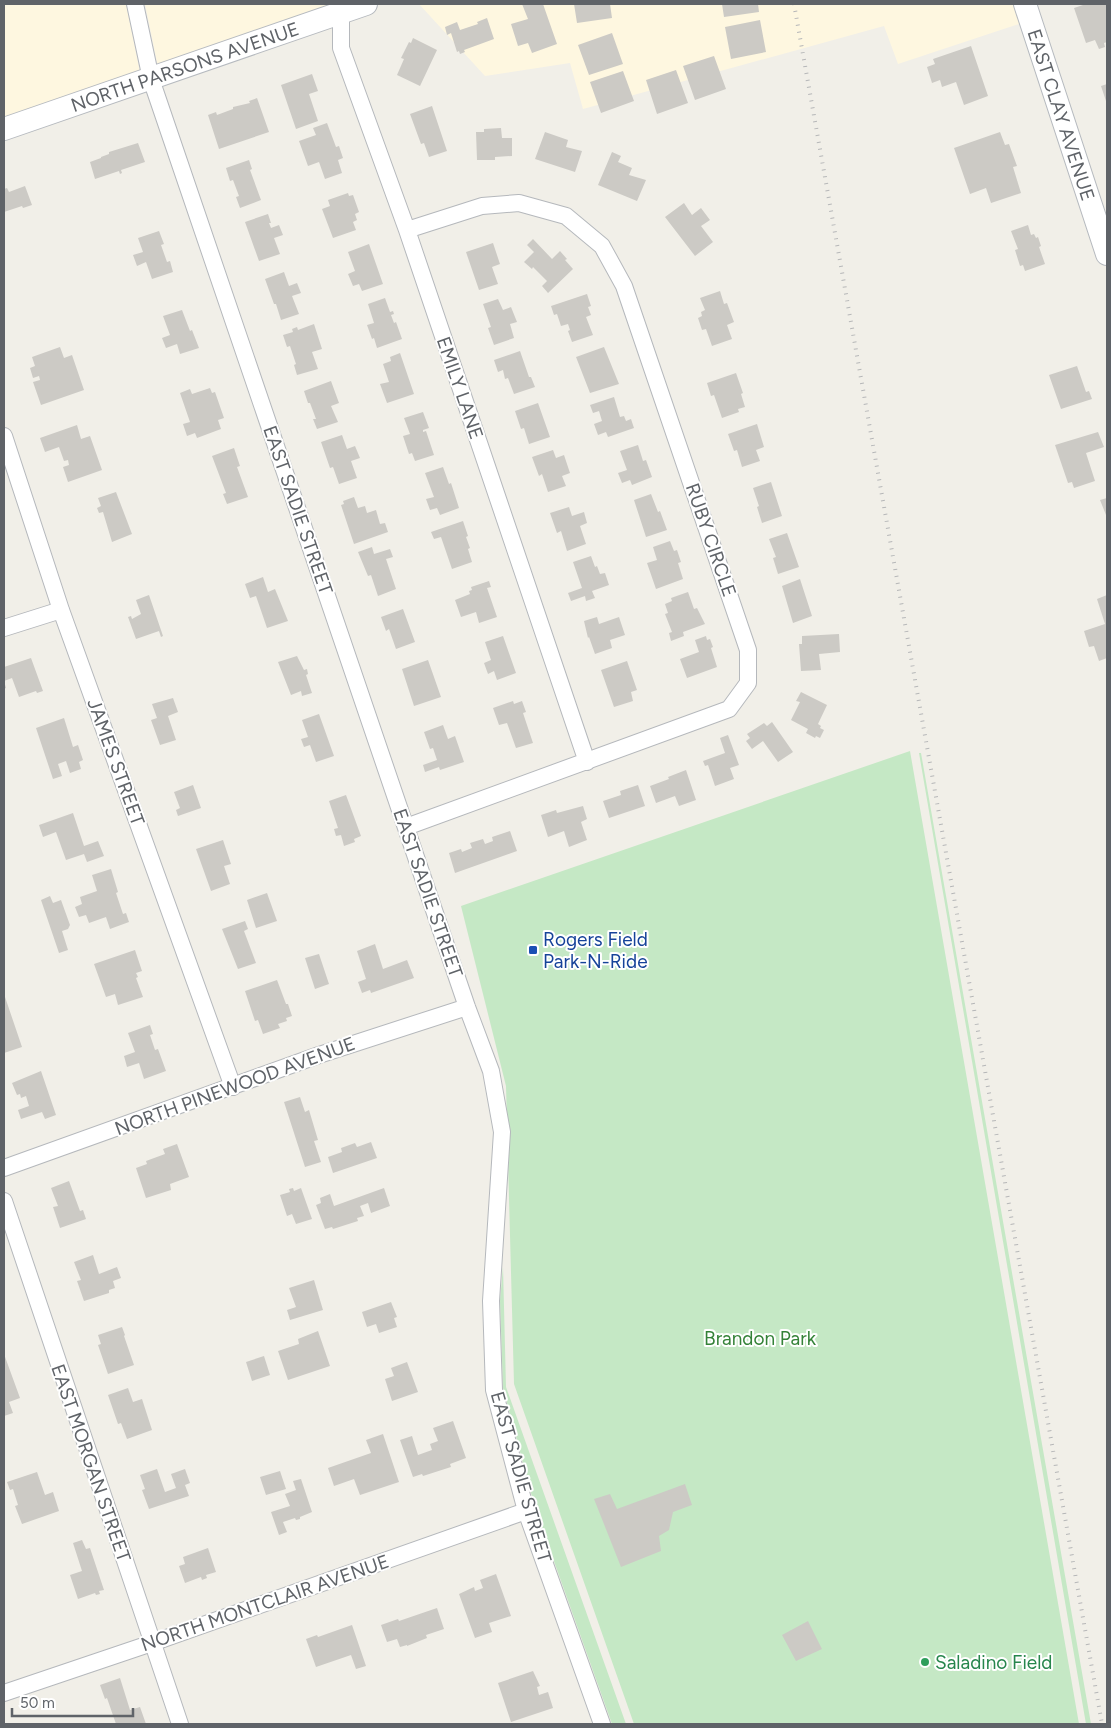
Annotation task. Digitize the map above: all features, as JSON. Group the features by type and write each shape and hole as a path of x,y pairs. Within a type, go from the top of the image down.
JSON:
{"main road":[{"name":"NORTH PARSONS AVENUE","path":"4,130 151,79 340,8 366,4"},
{"name":"EAST CLAY AVENUE","path":"1025,4 1107,254"}],"street":[{"name":"EAST SADIE STREET","path":"135,4 151,79 467,1007 491,1071 502,1132 491,1301 494,1390 526,1511 602,1724"},
{"name":"EMILY LANE","path":"340,8 341,48 407,230 586,762"},
{"name":"RUBY CIRCLE","path":"406,827 729,709 748,683 748,650 742,632 624,286 602,246 566,216 519,203 482,206 407,230"},
{"name":"JAMES STREET","path":"4,436 61,610 233,1087"},
{"path":"4,628 61,610"},
{"name":"NORTH PINEWOOD AVENUE","path":"4,1168 319,1055 467,1007"},
{"name":"EAST MORGAN STREET","path":"4,1201 180,1724"},
{"name":"NORTH MONTCLAIR AVENUE","path":"4,1693 152,1643 526,1511"}],"shaded area":[{"path":"4,4 126,4 140,73 4,121"},
{"path":"145,4 330,4 330,7 158,67"},
{"path":"419,4 1015,4 1022,23 898,64 884,26 583,109 570,63 485,76"}],"green space":[{"name":"Brandon Park","path":"910,751 1079,1724 634,1724 514,1384 506,1086 461,906"},
{"path":"919,753 921,753 1091,1724 1086,1724"},
{"path":"503,1267 506,1387 626,1724 612,1724 535,1508 503,1388 500,1300"}],"building":[{"path":"522,4 543,4 557,44 532,53 528,43 518,46 511,24 528,19"},
{"path":"574,4 610,4 612,18 577,23"},
{"path":"722,4 758,4 759,12 724,17"},
{"path":"1082,4 1107,4 1107,42 1104,43 1105,47 1099,49 1095,40 1086,43 1074,8"},
{"path":"487,18 494,39 464,50 465,52 460,54 459,51 457,52 451,33 447,35 445,27 457,22 460,30 478,24 477,22"},
{"path":"760,20 766,52 731,59 725,27"},
{"path":"612,33 623,64 589,75 578,45"},
{"path":"413,38 437,50 420,86 397,75 404,59 401,58"},
{"path":"971,46 988,96 964,105 956,82 942,87 940,80 932,83 927,67 935,64 933,59"},
{"path":"714,56 726,89 695,100 683,66"},
{"path":"676,70 688,103 657,114 646,80"},
{"path":"623,71 634,101 601,113 590,82"},
{"path":"312,74 318,91 309,94 318,121 296,129 281,85"},
{"path":"1107,84 1107,104 1101,86"},
{"path":"257,98 269,132 219,149 208,115 216,112 217,115 233,109 233,107 250,103 249,101"},
{"path":"432,106 447,151 429,157 424,143 421,144 410,114"},
{"path":"327,123 336,147 339,146 343,158 338,160 342,173 325,179 319,162 308,166 299,141 316,135 313,128"},
{"path":"501,128 502,138 512,138 512,156 495,157 495,160 477,160 476,132 484,132 484,129"},
{"path":"545,132 568,140 566,147 582,151 575,172 535,159"},
{"path":"1000,132 1005,145 1009,144 1017,166 1013,167 1021,193 991,203 986,188 970,194 954,148"},
{"path":"138,143 145,162 121,170 122,173 120,174 119,171 95,179 90,162 109,154 109,152"},
{"path":"612,152 621,156 618,162 632,168 629,175 646,180 637,201 598,185"},
{"path":"249,160 252,169 250,170 261,200 240,208 236,197 239,196 233,180 230,181 226,168"},
{"path":"25,186 32,205 4,212 4,189 7,188 9,192"},
{"path":"348,193 349,196 353,195 359,212 355,214 357,220 353,222 356,230 333,238 322,209 330,206 328,200"},
{"path":"684,203 692,215 701,208 710,220 701,226 713,242 695,256 665,217"},
{"path":"268,214 271,228 279,225 283,235 274,238 280,254 259,261 245,222"},
{"path":"1028,225 1031,235 1034,234 1036,238 1038,237 1041,246 1039,247 1045,264 1025,271 1023,265 1020,266 1015,250 1018,249 1011,231"},
{"path":"159,231 164,244 161,245 167,262 170,261 173,272 152,279 146,262 137,266 133,255 143,252 138,238"},
{"path":"533,239 552,259 560,251 573,269 548,293 542,286 547,281 533,267 532,269 524,262 534,252 527,245"},
{"path":"493,243 500,264 492,267 498,284 479,290 466,252"},
{"path":"369,244 383,284 362,291 359,284 353,286 348,274 355,271 348,252"},
{"path":"284,272 289,286 297,283 301,293 292,296 299,314 281,320 265,279"},
{"path":"720,291 724,304 727,303 734,322 727,325 732,339 712,346 706,329 702,330 698,318 702,316 701,312 705,310 700,298"},
{"path":"587,294 591,306 588,307 591,315 586,317 593,335 572,342 568,331 570,330 568,324 561,326 557,314 554,315 551,306"},
{"path":"385,298 390,312 393,311 394,314 391,315 394,323 396,322 402,339 377,348 367,325 374,323 368,304"},
{"path":"498,299 503,310 511,307 517,322 510,324 514,338 494,345 488,328 491,327 483,304"},
{"path":"182,310 199,348 180,354 177,344 166,348 162,338 170,335 163,316"},
{"path":"314,324 322,349 312,352 318,369 297,375 294,365 296,364 290,346 287,347 283,335 293,332 292,329 297,327 298,330"},
{"path":"60,347 64,358 72,355 84,390 41,405 33,382 40,380 39,376 33,378 30,368 35,366 32,357"},
{"path":"604,347 619,384 590,393 576,357"},
{"path":"520,351 529,377 531,377 535,387 514,394 508,378 505,379 503,370 498,372 494,360"},
{"path":"400,353 414,394 387,403 380,384 389,382 383,364 391,361 390,357"},
{"path":"1077,366 1086,392 1089,391 1092,399 1061,409 1049,375"},
{"path":"736,373 743,393 741,394 745,407 738,409 739,412 722,418 714,395 711,396 707,383"},
{"path":"331,381 339,403 331,406 338,422 317,429 313,419 316,419 304,391"},
{"path":"210,388 212,393 215,392 224,418 218,420 221,429 197,438 195,433 187,436 183,424 190,422 180,393 190,389 192,394"},
{"path":"614,397 620,417 624,416 626,421 631,419 634,428 608,437 606,432 598,435 594,424 602,421 599,411 593,413 590,405"},
{"path":"538,403 550,437 529,444 524,428 521,429 515,411"},
{"path":"423,412 429,428 423,430 423,432 426,431 434,455 415,461 412,453 409,454 403,436 410,434 404,418"},
{"path":"757,424 764,447 756,450 760,461 742,467 737,450 734,451 728,434"},
{"path":"77,425 81,439 90,436 102,470 68,482 63,467 69,465 68,460 64,461 59,447 45,452 40,438"},
{"path":"1098,432 1104,447 1086,453 1095,481 1074,488 1072,482 1068,483 1055,445"},
{"path":"342,435 347,449 355,446 360,458 351,461 357,478 339,484 333,467 330,468 321,442"},
{"path":"638,445 643,461 646,460 652,477 632,485 630,480 622,483 618,473 627,470 620,451"},
{"path":"234,448 240,466 237,467 248,497 227,504 223,494 226,493 212,456"},
{"path":"553,450 556,458 564,455 570,473 562,476 566,486 548,492 542,474 539,476 532,457"},
{"path":"443,467 449,484 451,483 459,508 440,515 437,508 430,510 426,499 434,497 425,473"},
{"path":"771,482 782,516 762,523 753,488"},
{"path":"116,492 132,534 112,542 103,512 99,513 97,508 101,506 98,498"},
{"path":"651,494 667,530 646,537 634,500"},
{"path":"354,497 358,508 365,506 367,513 376,510 380,524 385,523 388,532 354,544 341,505 344,504 343,501"},
{"path":"1107,498 1107,515 1106,515 1100,500"},
{"path":"569,507 572,516 584,512 587,523 580,526 586,544 567,551 561,531 557,533 550,513"},
{"path":"463,521 468,536 466,537 472,562 452,569 441,537 434,539 431,532"},
{"path":"787,533 799,567 778,574 773,558 776,557 769,539"},
{"path":"670,541 674,551 677,550 681,562 678,563 683,579 656,589 647,563 657,560 653,547"},
{"path":"372,547 374,554 390,549 393,557 386,559 396,589 378,596 371,575 368,576 358,552"},
{"path":"591,556 600,574 605,573 609,585 592,591 595,598 586,601 585,596 571,601 568,593 582,588 573,562"},
{"path":"263,577 268,592 275,589 288,621 267,628 256,596 250,598 245,584"},
{"path":"800,579 812,616 793,623 782,586"},
{"path":"489,581 491,587 487,588 497,617 479,623 476,612 461,617 455,600 470,594 471,587"},
{"path":"688,592 694,609 697,608 705,624 683,632 684,636 671,641 669,633 672,632 665,614 668,613 665,604 672,601 671,598"},
{"path":"149,595 163,636 161,637 159,631 136,639 128,617 131,616 132,619 141,614 136,600"},
{"path":"1107,595 1107,658 1099,661 1094,646 1089,647 1084,631 1105,624 1097,599"},
{"path":"403,609 415,642 396,649 389,629 386,631 381,617"},
{"path":"597,617 599,624 619,617 625,635 610,640 612,648 595,654 588,638 584,621"},
{"path":"839,634 840,652 819,654 821,670 801,671 799,644 802,644 802,636"},
{"path":"503,636 516,673 497,680 494,671 488,674 484,663 491,660 485,642"},
{"path":"706,636 707,640 710,639 713,647 711,648 717,667 687,678 680,659 699,652 695,640"},
{"path":"297,656 304,670 307,669 308,674 306,675 312,693 302,696 301,691 291,695 278,662"},
{"path":"31,658 43,691 37,693 36,691 19,697 12,678 4,681 4,667"},
{"path":"428,660 441,697 414,706 402,669"},
{"path":"627,661 637,690 631,692 633,701 614,707 601,670"},
{"path":"801,692 827,705 818,724 824,730 820,738 816,736 815,738 806,733 808,729 791,720 800,702 796,701"},
{"path":"173,698 178,712 168,716 176,740 160,745 151,720 157,718 152,704"},
{"path":"513,701 514,704 522,701 526,712 523,713 533,743 516,748 507,723 499,725 493,708"},
{"path":"319,714 334,756 316,762 310,745 304,747 301,739 308,737 302,720"},
{"path":"64,718 73,747 78,745 83,760 79,762 81,769 70,773 66,761 58,764 62,776 53,779 36,728"},
{"path":"772,722 793,752 778,762 763,741 752,749 746,741 750,738 747,734 764,723 767,726"},
{"path":"443,725 448,739 455,736 464,762 440,770 439,767 425,772 423,765 437,760 433,748 430,749 424,732"},
{"path":"728,735 739,765 730,768 734,779 715,786 708,765 705,766 703,761 725,753 720,738"},
{"path":"686,770 696,800 679,806 675,796 656,803 650,786"},
{"path":"193,785 201,808 178,816 176,810 180,808 174,792"},
{"path":"638,785 645,806 609,818 603,801 621,795 620,791"},
{"path":"346,795 361,836 354,839 355,842 344,846 341,835 336,836 334,829 338,828 329,801"},
{"path":"583,806 587,819 581,822 587,840 569,847 564,831 548,837 541,815 556,810 557,813"},
{"path":"73,813 84,846 98,841 104,856 87,862 84,854 66,860 56,832 43,837 39,825"},
{"path":"510,831 517,851 455,873 449,853 461,849 462,852 472,848 470,843 483,839 485,844 493,841 492,837"},
{"path":"223,840 231,864 224,866 230,884 211,891 196,849"},
{"path":"111,869 123,914 126,913 129,922 110,929 106,917 89,923 86,915 79,917 75,907 82,904 80,897 97,891 92,875"},
{"path":"267,893 277,921 256,928 247,900"},
{"path":"50,896 53,903 61,900 70,925 68,929 62,931 68,950 59,953 41,900"},
{"path":"245,921 248,929 244,931 256,963 238,969 222,929"},
{"path":"375,944 383,969 407,960 414,978 371,993 370,990 362,993 358,982 366,979 357,951"},
{"path":"135,950 142,971 136,973 138,977 136,978 143,997 118,1005 115,994 106,997 94,964"},
{"path":"319,954 329,984 315,989 305,958"},
{"path":"277,980 292,1016 286,1018 287,1021 278,1024 280,1028 263,1034 258,1020 255,1021 245,991"},
{"path":"4,994 22,1047 4,1053"},
{"path":"150,1025 153,1034 150,1035 155,1050 158,1049 166,1071 144,1079 139,1063 127,1067 124,1056 135,1052 128,1033"},
{"path":"41,1071 56,1115 45,1119 42,1112 21,1119 18,1110 29,1106 26,1096 21,1098 20,1094 17,1095 12,1083"},
{"path":"300,1097 305,1112 309,1110 318,1140 314,1141 321,1162 305,1167 284,1102"},
{"path":"371,1142 377,1158 333,1173 328,1157 342,1152 341,1148 355,1143 357,1147"},
{"path":"177,1144 189,1177 170,1184 171,1190 146,1198 136,1168 147,1164 146,1161 165,1154 163,1149"},
{"path":"69,1181 80,1211 83,1210 86,1219 60,1228 53,1207 58,1206 51,1188"},
{"path":"293,1188 294,1191 301,1188 312,1219 296,1224 292,1214 287,1216 280,1195 290,1192 289,1189"},
{"path":"384,1188 390,1206 371,1213 368,1203 360,1206 364,1216 357,1218 358,1221 333,1229 332,1227 325,1229 316,1205 321,1203 320,1198 330,1194 334,1206"},
{"path":"93,1255 99,1274 117,1267 121,1278 113,1281 115,1288 109,1290 109,1293 84,1301 77,1281 81,1280 74,1262"},
{"path":"314,1280 323,1310 290,1320 287,1310 296,1307 289,1288"},
{"path":"391,1302 397,1317 394,1318 397,1327 379,1333 376,1324 367,1327 362,1312"},
{"path":"122,1327 134,1365 108,1374 98,1345 101,1344 98,1335"},
{"path":"318,1331 330,1366 288,1380 278,1351 299,1344 298,1339"},
{"path":"4,1354 20,1398 9,1402 13,1413 4,1416"},
{"path":"264,1356 270,1375 252,1381 246,1362"},
{"path":"407,1362 418,1392 392,1401 385,1379 394,1376 391,1368"},
{"path":"128,1388 133,1402 142,1399 152,1430 127,1439 121,1423 118,1424 108,1395"},
{"path":"453,1421 466,1458 450,1464 451,1467 423,1476 422,1474 413,1477 400,1440 412,1436 418,1455 432,1450 430,1444 438,1441 433,1428"},
{"path":"383,1434 399,1482 360,1495 354,1479 334,1486 328,1468 371,1453 366,1440"},
{"path":"157,1469 165,1492 176,1488 171,1474 185,1469 190,1483 185,1485 189,1496 149,1509 142,1490 145,1489 140,1475"},
{"path":"280,1471 286,1489 266,1495 260,1477"},
{"path":"37,1472 45,1495 53,1492 59,1511 22,1524 15,1506 18,1505 13,1489 10,1490 7,1482"},
{"path":"301,1479 312,1512 300,1517 300,1519 296,1520 295,1518 283,1522 287,1532 279,1535 271,1512 290,1506 285,1494 296,1490 293,1481"},
{"path":"685,1484 692,1505 673,1512 669,1530 659,1536 661,1551 621,1567 594,1499 610,1494 617,1509"},
{"path":"82,1540 86,1549 90,1548 104,1590 99,1591 100,1594 96,1595 95,1593 78,1599 70,1575 82,1571 73,1543"},
{"path":"208,1548 216,1572 206,1575 207,1578 202,1580 201,1577 185,1583 179,1566 185,1564 183,1557"},
{"path":"496,1574 511,1616 489,1623 492,1632 475,1638 459,1594 474,1587 475,1591 483,1588 480,1580"},
{"path":"437,1608 444,1629 426,1635 427,1638 407,1646 400,1647 397,1639 387,1642 381,1625"},
{"path":"808,1621 822,1649 796,1661 782,1635"},
{"path":"352,1625 366,1666 356,1669 351,1655 316,1667 306,1639 317,1635 318,1637"},
{"path":"533,1671 540,1686 537,1687 539,1695 548,1692 553,1708 511,1722 498,1683"},
{"path":"120,1678 130,1710 140,1707 146,1724 116,1724 107,1698 105,1699 100,1685"}],"railway":[{"path":"794,4 1102,1724"}],"place":[{"name":"Rogers Field Park-N-Ride","path":"533,950"},
{"name":"Saladino Field","path":"925,1662"}]}
